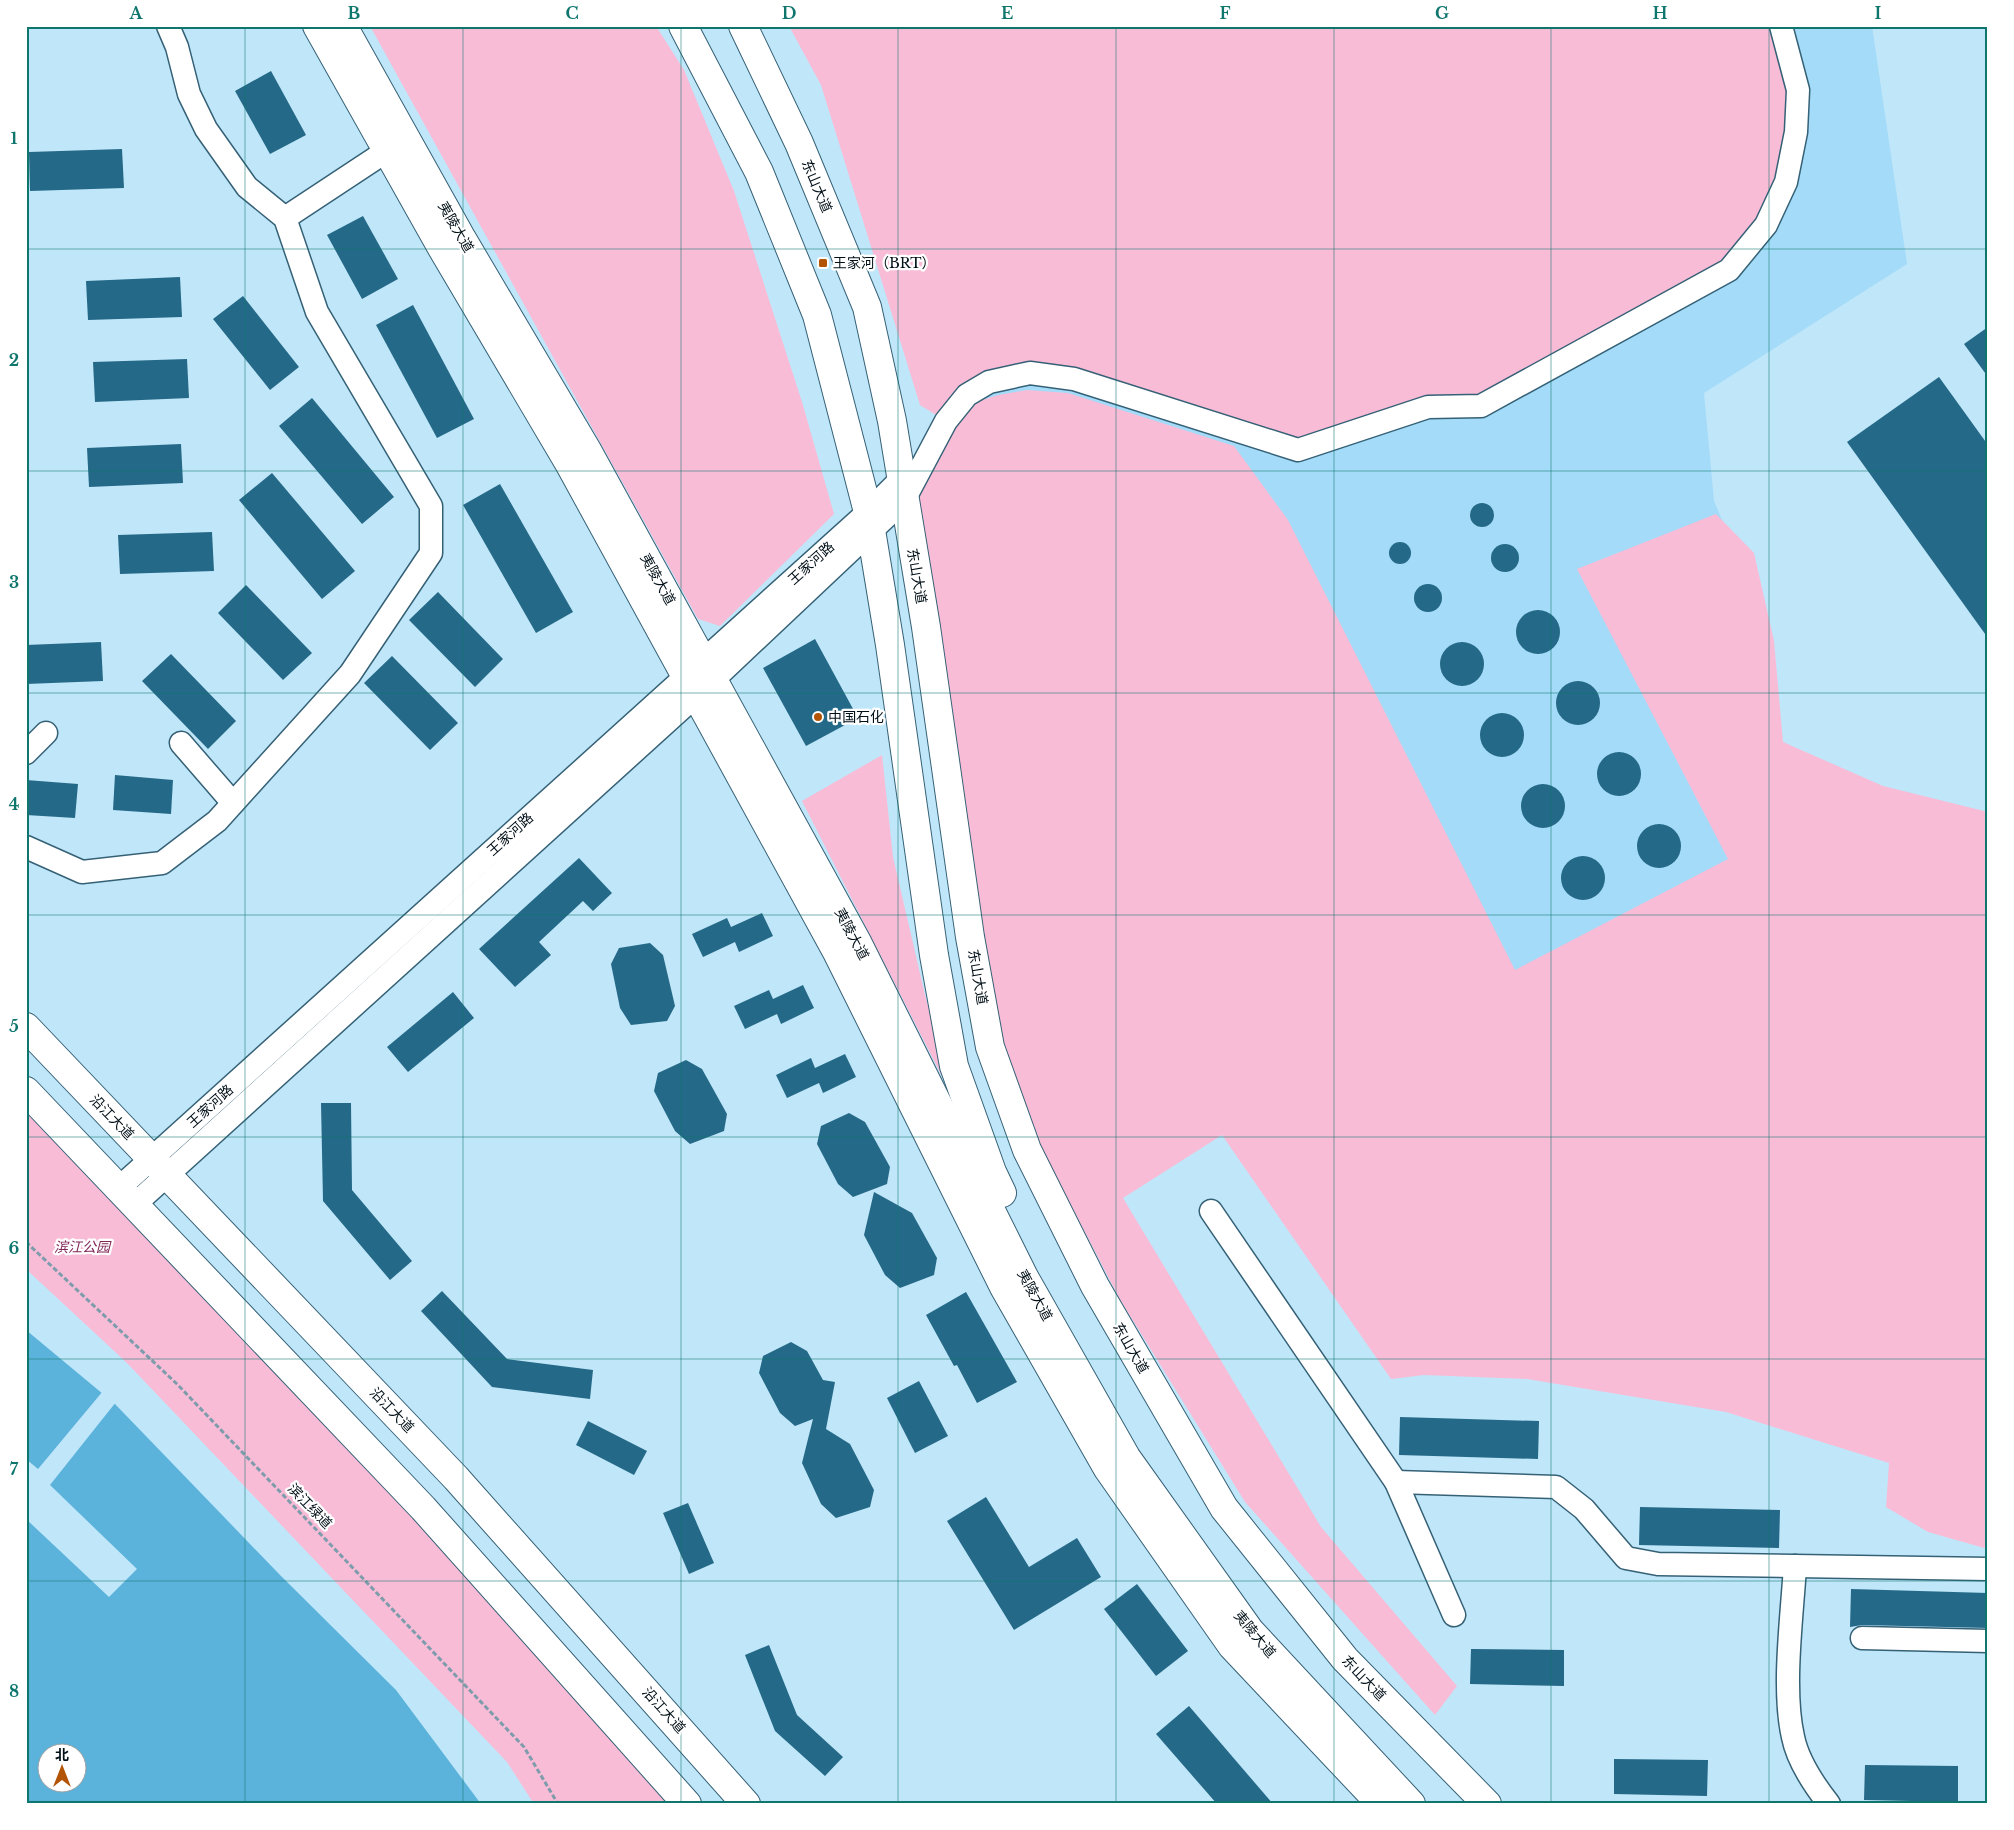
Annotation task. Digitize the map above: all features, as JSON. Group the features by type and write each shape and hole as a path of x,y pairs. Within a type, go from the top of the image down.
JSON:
{"main road":[{"name":"夷陵大道","path":"317,26 443,250 568,463 857,942 1024,1277 1126,1457 1250,1631 1411,1804"},
{"name":"夷陵大道","path":"343,26 462,239 588,452 1004,1287 1108,1469 1232,1646 1380,1804"},
{"path":"683,26 759,172 817,315 870,521 934,955 952,1057 992,1172 1061,1310 1190,1534 1313,1686 1428,1804"},
{"name":"东山大道","path":"743,26 799,143 867,307 892,421 926,627 970,937 988,1037 1027,1150 1095,1286 1224,1508 1344,1659 1487,1804"},
{"name":"沿江大道","path":"26,1027 456,1478 746,1804"},
{"path":"26,1091 423,1508 688,1804"}],"street":[{"path":"26,847 82,872 162,863 217,821 350,674 431,554 431,506 318,312 285,218 247,187 206,129 189,94 177,48 168,26"},
{"name":"王家河路","path":"127,1196 870,521 902,489 946,421 967,395 989,382 1030,374 1074,379 1298,450 1428,408 1481,406 1729,270 1766,225 1786,182 1796,132 1798,90 1781,26"},
{"path":"285,218 386,150"},
{"path":"26,753 46,733"},
{"path":"181,743 233,803"},
{"path":"1211,1210 1396,1482 1454,1615"},
{"path":"1396,1482 1556,1487 1584,1509 1626,1558 1658,1564 1988,1569"},
{"path":"1794,1566 1789,1700 1793,1738 1802,1763 1829,1804"},
{"path":"1862,1638 1988,1640"}],"path":[{"name":"滨江绿道","path":"26,1242 177,1384 524,1747 558,1804"}],"shaded area":[{"path":"1097,26 1872,26 1907,264 1704,393 1714,501 1774,641 1756,700 1781,805 1581,1075 1064,501 915,388"},
{"path":"26,1330 115,1404 280,1575 396,1690 481,1804 26,1804"}],"green space":[{"path":"370,26 656,26 684,70 734,191 802,402 834,514 720,626 698,619"},
{"path":"789,26 1781,26 1798,90 1786,182 1729,270 1506,393 1298,450 1074,379 989,382 946,421 920,405 821,85"},
{"path":"1027,390 1068,393 1234,446 1288,520 1515,970 1728,859 1577,569 1716,514 1754,553 1774,641 1783,742 1883,786 1988,812 1988,1549 1928,1532 1886,1507 1889,1463 1726,1412 1527,1379 1424,1375 1391,1379 1222,1135 1123,1198 1321,1527 1457,1686 1435,1715 1245,1502 1119,1298 1044,1153 998,1046 911,501 947,434 966,411 987,398"},
{"path":"882,755 893,857 925,995 956,1104 802,801"},
{"name":"滨江公园","path":"26,1111 398,1499 669,1804 534,1804 507,1762 127,1363 26,1269"}],"pier":[{"path":"103,1391 116,1402 50,1485 137,1569 109,1597 26,1519 26,1459 38,1469"}],"building":[{"path":"271,71 306,135 270,154 235,91"},
{"path":"122,149 124,188 30,191 29,152"},
{"path":"363,216 398,279 362,299 327,235"},
{"path":"180,277 182,317 88,320 86,281"},
{"path":"243,296 299,367 270,390 213,319"},
{"path":"413,305 474,419 437,438 376,325"},
{"path":"1988,327 1988,377 1964,344"},
{"path":"187,359 189,398 95,402 93,362"},
{"path":"1939,377 1988,445 1988,638 1847,442"},
{"path":"312,398 394,497 362,524 279,426"},
{"path":"181,444 183,483 89,487 87,448"},
{"path":"272,473 355,571 322,599 239,500"},
{"path":"500,484 573,612 536,633 463,505"},
{"path":"1482,503 1490,507 1494,515 1490,523 1482,527 1474,523 1470,515 1474,507"},
{"path":"212,532 214,571 120,574 118,535"},
{"path":"1396,542 1404,542 1411,549 1411,557 1404,564 1396,564 1389,557 1389,549"},
{"path":"1505,544 1515,548 1519,558 1515,568 1505,572 1495,568 1491,558 1495,548"},
{"path":"1428,584 1438,588 1442,598 1438,608 1428,612 1418,608 1414,598 1418,588"},
{"path":"246,585 312,653 283,680 218,613"},
{"path":"438,592 503,659 475,687 409,620"},
{"path":"1542,610 1554,616 1559,623 1559,641 1554,648 1547,653 1534,654 1526,651 1519,644 1516,628 1519,620 1526,613"},
{"path":"815,639 858,718 806,746 763,668"},
{"path":"101,642 103,681 26,684 26,645"},
{"path":"1466,642 1478,648 1483,655 1483,673 1478,680 1471,685 1458,686 1450,683 1443,676 1440,660 1443,652 1450,645"},
{"path":"171,654 236,721 208,749 142,681"},
{"path":"392,656 458,723 430,750 364,683"},
{"path":"1582,681 1594,687 1599,694 1599,712 1594,719 1587,724 1574,725 1566,722 1559,715 1556,699 1559,691 1566,684"},
{"path":"1506,713 1518,719 1523,726 1523,744 1518,751 1511,756 1498,757 1490,754 1483,747 1480,731 1483,723 1490,716"},
{"path":"1623,752 1635,758 1640,765 1640,783 1635,790 1628,795 1615,796 1607,793 1600,786 1597,770 1600,762 1607,755"},
{"path":"115,775 173,780 171,814 113,810"},
{"path":"26,780 78,784 75,818 26,815"},
{"path":"1547,784 1559,790 1564,797 1564,815 1559,822 1552,827 1539,828 1531,825 1524,818 1521,802 1524,794 1531,787"},
{"path":"1663,824 1675,830 1680,837 1680,855 1675,862 1668,867 1655,868 1647,865 1640,858 1637,842 1640,834 1647,827"},
{"path":"1587,856 1599,862 1604,869 1604,887 1599,894 1592,899 1579,900 1571,897 1564,890 1561,874 1564,866 1571,859"},
{"path":"579,858 612,893 593,911 583,901 539,942 551,955 515,987 479,949"},
{"path":"762,913 773,936 739,952 735,942 703,957 692,934 727,918 731,927"},
{"path":"650,943 663,955 675,1006 667,1021 631,1025 620,1008 611,964 619,948"},
{"path":"803,985 814,1008 781,1024 777,1014 745,1029 734,1006 769,990 773,999"},
{"path":"453,992 474,1018 408,1072 387,1047"},
{"path":"845,1054 856,1077 823,1093 819,1083 787,1098 776,1075 811,1058 815,1068"},
{"path":"686,1060 702,1069 727,1114 724,1131 690,1144 675,1131 654,1091 658,1073"},
{"path":"321,1103 351,1103 352,1190 412,1261 390,1280 323,1201"},
{"path":"849,1113 865,1122 890,1167 887,1184 853,1197 838,1184 817,1144 821,1126"},
{"path":"874,1192 912,1213 937,1258 934,1275 900,1288 885,1275 864,1235"},
{"path":"442,1291 507,1359 593,1370 590,1399 492,1387 421,1311"},
{"path":"966,1292 1017,1382 977,1403 957,1365 954,1366 926,1315"},
{"path":"791,1342 807,1351 823,1380 835,1382 826,1429 850,1444 874,1490 870,1507 836,1518 821,1504 802,1463 813,1419 795,1426 780,1413 759,1373 763,1356"},
{"path":"919,1381 948,1436 915,1453 887,1398"},
{"path":"1400,1417 1539,1421 1538,1459 1399,1455"},
{"path":"588,1421 647,1451 634,1475 576,1445"},
{"path":"986,1497 1029,1567 1077,1538 1101,1577 1014,1630 947,1521"},
{"path":"688,1503 714,1563 689,1574 663,1513"},
{"path":"1640,1507 1780,1510 1779,1548 1639,1545"},
{"path":"1137,1584 1188,1651 1156,1676 1104,1609"},
{"path":"1851,1589 1988,1593 1988,1628 1862,1625 1850,1627"},
{"path":"769,1645 797,1715 843,1757 825,1776 775,1731 745,1655"},
{"path":"1471,1649 1564,1650 1564,1686 1470,1684"},
{"path":"1189,1706 1273,1804 1217,1804 1156,1734"},
{"path":"1614,1759 1708,1760 1707,1796 1614,1794"},
{"path":"1865,1765 1958,1766 1958,1802 1864,1800"}],"place":[{"name":"王家河（BRT）","path":"823,263"},
{"name":"中国石化","path":"818,717"}]}
